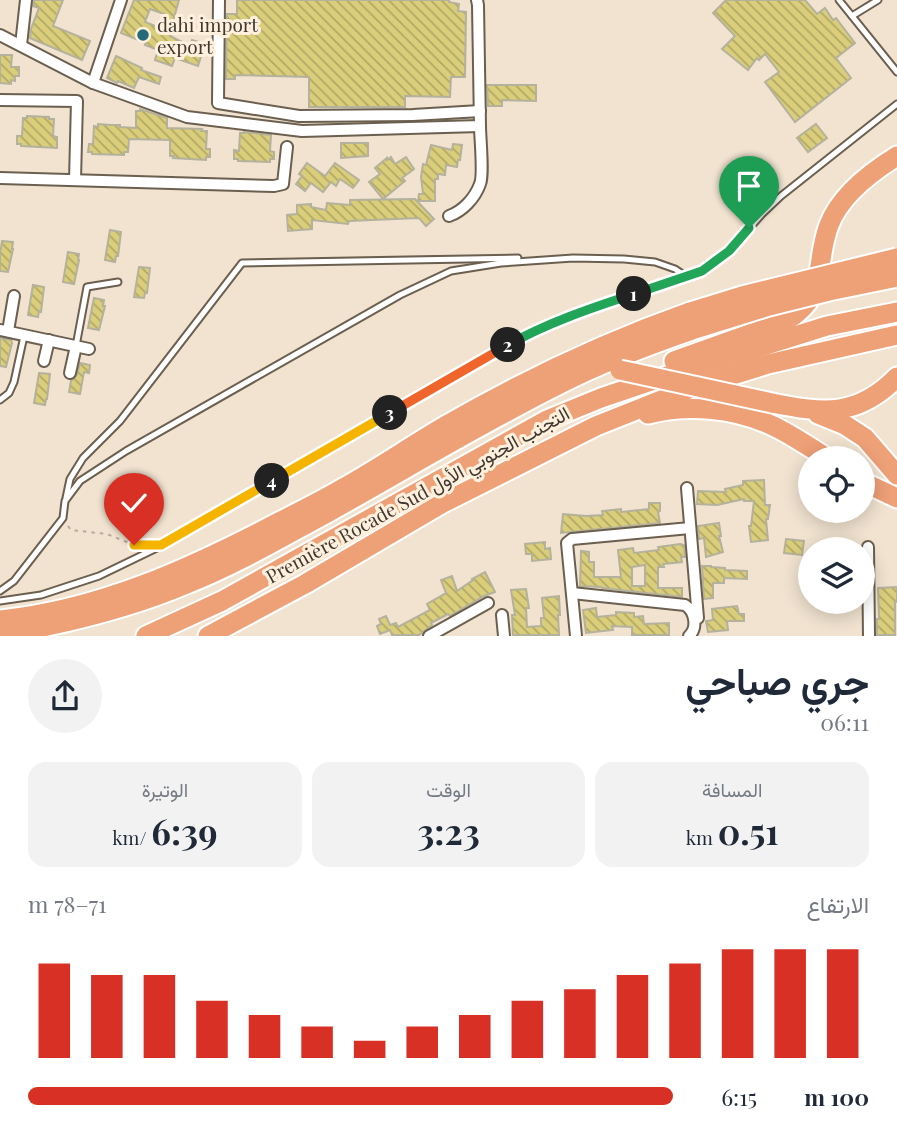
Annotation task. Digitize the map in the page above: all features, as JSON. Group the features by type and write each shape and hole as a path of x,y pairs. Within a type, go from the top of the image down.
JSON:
{"highway":[{"path":"651,380 681,358 795,316 813,296 818,286 825,239 838,208 871,173 897,156"},
{"path":"0,635 71,622 181,587 379,484 566,381 643,347 691,321 754,293 897,258"},
{"path":"0,620 102,600 203,560 345,487 515,388 644,328 781,303 897,277"},
{"name":"Première Rocade Sud التجنب الجنوبي الأول","path":"146,635 222,601 547,420 651,380 827,326 897,312"},
{"name":"Première Rocade Sud التجنب الجنوبي الأول","path":"208,635 305,584 441,504 596,426 694,387 768,364 897,335"},
{"path":"566,381 620,370 807,410 832,411 849,408 876,395 897,377"},
{"path":"596,426 620,423 650,413 670,410 723,411 772,425 807,446"},
{"path":"807,410 845,425 865,438 897,475"},
{"path":"875,488 897,498"},
{"path":"20,635 40,628"}],"street":[{"path":"21,45 26,0"},
{"path":"93,83 121,0"},
{"path":"219,0 218,103 299,116 413,115 480,111"},
{"path":"449,216 469,203 481,182 477,0"},
{"path":"0,35 93,83 187,117 302,131 480,126"},
{"path":"0,100 77,101 75,180"},
{"path":"0,178 274,186 284,184 287,147"},
{"path":"14,296 4,330 89,349"},
{"path":"44,361 49,340"},
{"path":"70,373 75,346"},
{"path":"687,488 698,618"},
{"path":"576,635 567,542 572,539 690,527"},
{"path":"572,593 685,605 692,612 695,628 689,635"},
{"path":"429,635 488,603"},
{"path":"869,614 869,635"},
{"path":"502,615 504,635"}],"lane":[{"path":"839,0 897,72"},
{"path":"852,16 878,0"},
{"path":"0,601 41,595 99,576 161,545 528,334 600,305 702,271 729,251 781,196 897,104"},
{"path":"65,501 80,481 125,451 400,295 450,271 501,263 573,258"},
{"path":"0,591 14,581 63,518 70,479 83,458 120,421 242,263 624,259 655,262 687,276"},
{"path":"75,346 87,287 118,282"},
{"path":"0,400 9,393 14,382 24,334"}],"path":[{"path":"63,518 71,530 107,534 134,545 161,545"}],"building":[{"path":"34,0 63,0 53,26 90,41 82,60 30,38 39,8 33,6"},
{"path":"134,0 179,0 170,36 190,46 192,40 205,44 198,66 175,58 172,66 155,60 158,50 121,33","holes":["150,9 164,14 160,28 145,22"]},
{"path":"237,0 449,0 459,4 458,11 466,12 465,77 451,77 450,97 405,96 405,107 309,107 309,77 235,75 235,79 226,79 227,14 237,14"},
{"path":"726,0 805,0 817,14 825,8 855,43 836,58 851,78 795,122 765,82 779,72 765,54 759,60 757,58 748,70 722,49 735,36 713,13"},
{"path":"0,55 12,55 11,67 19,67 19,76 15,76 15,81 11,80 11,84 0,83"},
{"path":"116,56 142,68 141,70 161,77 159,84 139,77 134,88 107,78"},
{"path":"487,85 536,85 536,101 502,100 502,106 488,106"},
{"path":"140,109 167,118 167,128 207,131 206,149 210,149 210,157 206,157 206,160 173,158 174,156 170,156 170,140 129,139 128,152 124,152 124,155 88,152 89,144 93,144 94,126 120,125 136,128 136,111"},
{"path":"27,116 54,119 53,136 57,137 57,148 17,144 17,136 22,136 23,118"},
{"path":"816,124 827,138 808,152 797,138"},
{"path":"240,133 271,135 270,151 274,152 274,159 270,159 270,162 234,159 234,150 239,151"},
{"path":"341,143 368,143 368,156 341,158"},
{"path":"453,144 462,145 457,167 446,165 445,175 438,174 438,179 435,179 435,201 418,201 419,194 423,194 423,164 426,165 431,145 452,150"},
{"path":"391,157 395,164 406,157 414,169 402,178 405,181 383,199 369,182 380,174 375,168"},
{"path":"307,163 325,176 335,163 359,180 353,188 340,179 336,186 331,182 323,192 311,183 305,191 296,184"},
{"path":"415,199 434,219 426,226 419,218 349,221 348,224 312,220 312,229 288,231 287,215 297,214 297,205 311,204 311,207 326,210 327,203 350,205 350,200"},
{"path":"110,230 121,232 115,262 105,260"},
{"path":"2,241 13,242 8,272 0,271"},
{"path":"68,252 79,254 74,284 63,282"},
{"path":"139,267 150,268 144,298 134,297"},
{"path":"33,285 44,287 38,317 28,315"},
{"path":"94,298 104,300 105,306 99,330 88,328"},
{"path":"0,338 11,340 12,343 6,367 0,366"},
{"path":"80,363 90,365 89,373 84,372 80,394 69,392 71,381 77,375"},
{"path":"39,373 50,374 45,405 34,403"},
{"path":"764,480 765,505 770,505 766,519 768,540 751,542 749,526 754,501 744,499 717,505 697,504 698,491 726,492 725,489 743,485 743,481"},
{"path":"649,503 660,503 660,523 561,533 563,514 603,515 602,511 649,509"},
{"path":"719,523 723,552 706,557 704,538 699,539 698,526"},
{"path":"786,539 798,540 798,555 784,553"},
{"path":"545,542 545,549 550,548 551,559 532,561 532,554 526,554 525,544"},
{"path":"684,545 685,557 681,557 682,562 658,567 658,588 682,588 682,597 580,586 581,551 589,552 589,562 594,562 594,577 621,577 618,550 633,548 634,553 659,550 658,547","holes":["645,565 645,586 632,586 632,567"]},
{"path":"702,566 747,571 747,579 724,578 724,583 713,583 713,598 704,599"},
{"path":"485,572 495,592 431,623 432,625 419,635 392,635 390,630 380,634 377,626 381,624 379,619 386,616 390,625 396,623 398,627 430,610 427,604 446,593 441,580 452,576 457,591"},
{"path":"897,587 895,635 877,635 878,588"},
{"path":"526,589 529,608 526,608 527,627 541,626 541,618 544,618 542,598 559,596 559,635 513,635 512,615 515,615 511,590"},
{"path":"737,606 739,614 744,614 744,621 727,621 728,630 708,632 706,621 713,620 712,609"},
{"path":"596,608 597,617 616,615 616,612 634,613 634,617 643,616 644,624 669,623 669,635 632,635 632,627 612,626 613,630 586,633 583,610"}],"place":[{"name":"dahi import export","path":"143,35"}],"route":[{"path":"134,545 161,545 528,334 600,305 702,271 729,251 749,228"}]}
